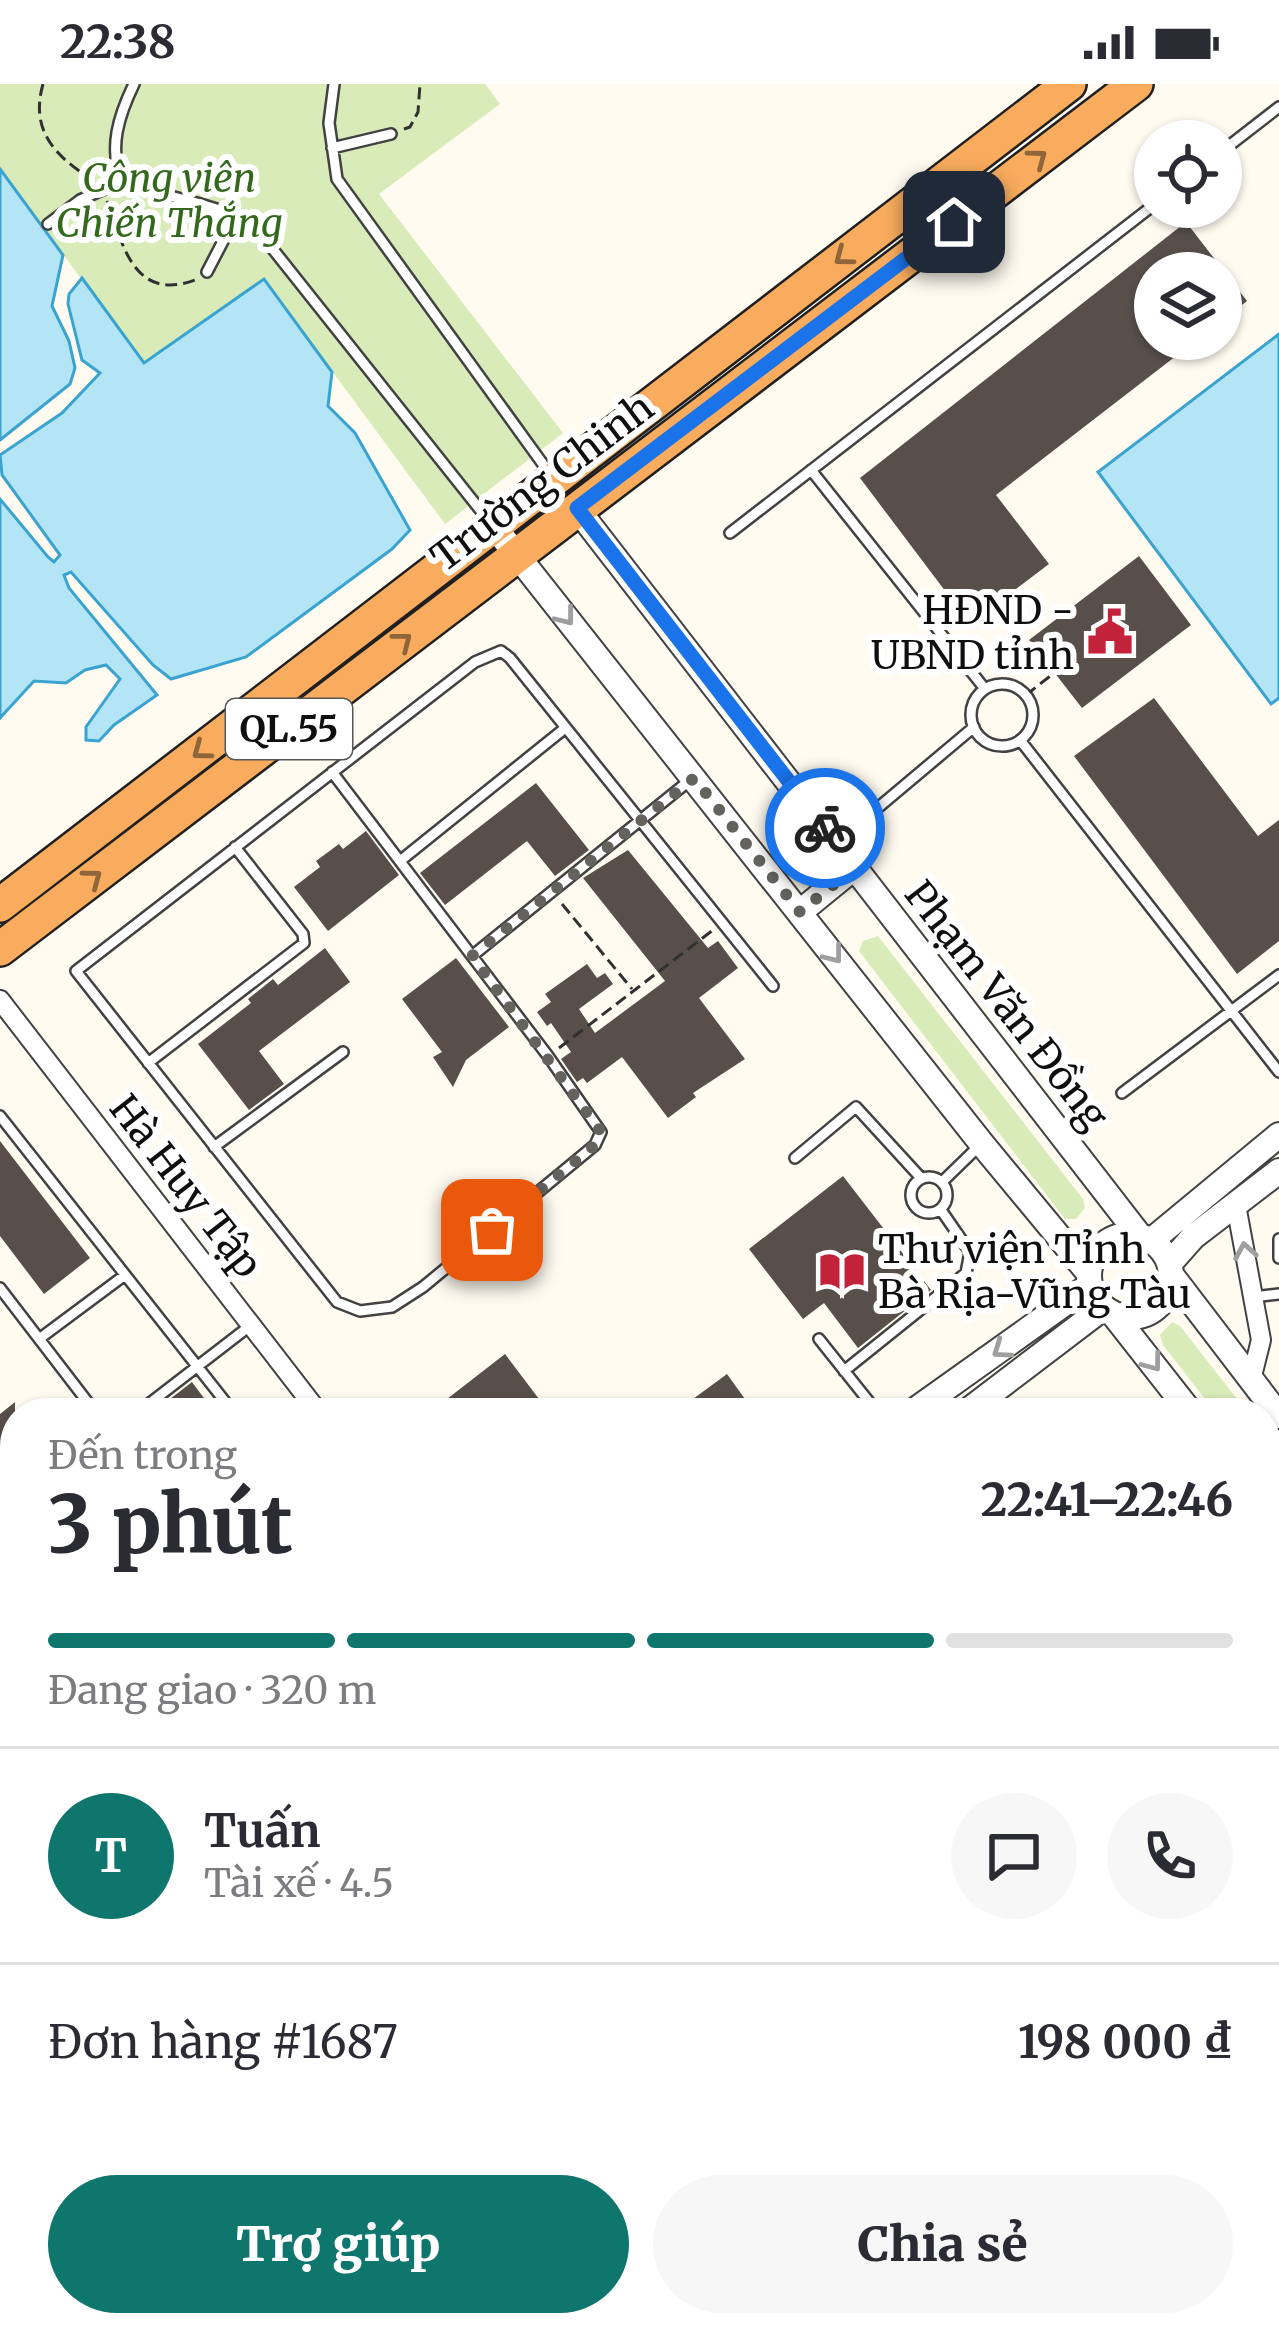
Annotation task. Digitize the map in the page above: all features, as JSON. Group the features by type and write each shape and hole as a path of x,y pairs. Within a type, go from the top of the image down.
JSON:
{"highway":[{"name":"Trường Chinh","path":"0,904 1069,84"},
{"name":"Trường Chinh","path":"0,949 1136,84"}],"street":[{"name":"Phạm Văn Đồng","path":"554,478 1145,1238"},
{"path":"493,525 1178,1398"},
{"path":"800,912 855,867"},
{"name":"Hà Huy Tập","path":"0,1000 307,1398"},
{"path":"982,1398 1099,1295 1100,1247 1112,1238 1145,1238 1279,1135"},
{"path":"1099,1295 1128,1318 1153,1310 1163,1301 1171,1269 1193,1237 1279,1172"},
{"path":"1236,1204 1261,1340 1251,1380"},
{"path":"1145,1238 1265,1398"},
{"path":"935,1398 1099,1295"}],"lane":[{"path":"122,181 114,161 117,129 134,84"},
{"path":"334,84 329,123 337,179 554,478"},
{"path":"1242,136 1279,107"},
{"path":"332,148 391,134"},
{"path":"47,224 80,200 122,181 236,218 260,233 493,525"},
{"path":"207,272 236,218"},
{"path":"730,533 1134,220"},
{"path":"812,470 985,689"},
{"path":"332,772 599,1126 599,1140 423,1287 380,1311 360,1311 338,1302 76,971 332,772 492,652 501,651 510,658 773,986"},
{"path":"1011,685 1026,695 1033,716 1020,740 1009,746 989,743 974,727 974,704 985,689 1011,685"},
{"path":"836,843 974,727"},
{"path":"400,861 564,728"},
{"path":"1020,740 1279,1072"},
{"path":"472,956 694,778"},
{"path":"148,1063 304,943 303,934 235,847"},
{"path":"1122,1093 1279,975"},
{"path":"214,1147 344,1052"},
{"path":"795,1158 856,1107 921,1178 942,1182"},
{"path":"0,1115 222,1398"},
{"path":"942,1182 982,1144"},
{"path":"921,1178 911,1193 914,1206 926,1214 941,1210 947,1198 942,1182"},
{"path":"844,1371 966,1273 970,1252 941,1210"},
{"path":"1279,1239 1279,1258"},
{"path":"39,1339 125,1275"},
{"path":"0,1288 84,1398"},
{"path":"1253,1297 1279,1294"},
{"path":"156,1398 251,1325"},
{"path":"819,1339 866,1398"}],"path":[{"path":"391,134 410,127 418,112 420,84"},
{"path":"1026,695 1054,673"},
{"path":"552,892 633,991"},
{"path":"548,1056 723,922"}],"green space":[{"name":"Công viên Chiến Thắng","path":"0,84 485,84 500,104 379,194 563,433 445,524 264,279 144,364 0,169"},
{"path":"878,936 1083,1199 1085,1208 1076,1219 1065,1219 859,951 863,941"},
{"path":"1172,1322 1180,1326 1236,1398 1204,1398 1160,1335"}],"water":[{"path":"0,169 63,255 52,306 69,341 75,368 70,384 0,440"},
{"path":"82,278 144,363 264,279 332,372 328,406 355,433 410,530 392,549 246,657 171,679 71,572 64,575 69,588 157,695 99,741 86,740 86,727 120,679 106,665 85,670 66,683 34,681 0,718 0,499 48,557 54,562 60,555 2,475 0,455 62,413 100,373 82,360 68,304 69,294"},
{"path":"1279,334 1279,698 1271,704 1098,472"}],"building":[{"path":"1178,228 1191,228 1209,252 1148,252"},
{"path":"1134,263 1134,360 1171,360 996,495 1049,564 970,624 860,478"},
{"name":"HĐND - UBND tỉnh","path":"1139,556 1191,625 1082,708 1029,640"},
{"path":"1154,698 1258,836 1279,820 1279,941 1237,974 1074,756"},
{"path":"536,783 589,850 555,876 527,841 445,905 420,873"},
{"path":"366,831 399,875 328,931 294,887 320,867 316,861 339,844 343,849"},
{"path":"628,850 708,948 718,941 738,968 699,998 745,1059 693,1093 696,1097 668,1118 622,1057 587,1083 583,1078 577,1082 561,1059 571,1052 537,1012 551,1002 545,994 587,964 597,978 605,973 613,984 579,1009 595,1033 665,981 583,878"},
{"path":"325,948 350,982 259,1051 284,1084 249,1110 198,1044 251,1003 248,999 273,979 278,985"},
{"path":"456,958 509,1027 466,1060 453,1087 433,1057 442,1052 402,999"},
{"path":"0,1141 90,1258 44,1294 0,1236"},
{"name":"Thư viện Tỉnh Bà Rịa-Vũng Tàu","path":"843,1176 931,1290 858,1348 824,1303 803,1319 749,1249"},
{"path":"505,1354 538,1398 448,1398"},
{"path":"727,1374 744,1398 694,1398"},
{"path":"192,1382 204,1398 171,1398"}],"way so far":[{"path":"492,1230 595,1145 601,1132 472,956 694,778 800,912 855,867 825,828"}],"place":[{"name":"HĐND - UBND tỉnh","path":"1110,632"},
{"name":"Thư viện Tỉnh Bà Rịa-Vũng Tàu","path":"842,1271"}],"route":[{"path":"825,828 577,508 954,222"}]}
